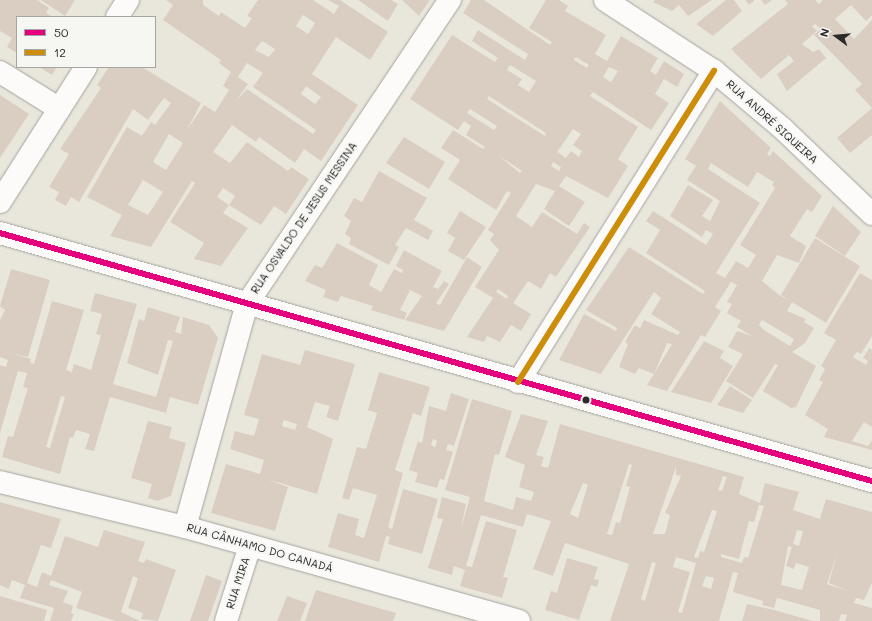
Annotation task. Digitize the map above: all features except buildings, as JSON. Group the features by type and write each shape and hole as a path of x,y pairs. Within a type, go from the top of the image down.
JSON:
{"street":[{"path":"118,16 128,0"},
{"name":"RUA OSVALDO DE JESUS MESSINA","path":"185,527 247,304 450,0"},
{"name":"RUA ANDRÉ SIQUEIRA","path":"604,0 714,71 783,129 872,214"},
{"path":"0,202 85,68"},
{"path":"518,382 714,71"},
{"path":"0,72 60,109"},
{"path":"0,233 518,382 872,481"},
{"name":"RUA CÂNHAMO DO CANADÁ","path":"0,482 185,527 510,620"},
{"name":"RUA MIRA","path":"226,621 250,546"}],"transit line":[{"name":"12","path":"518,382 714,71"},
{"name":"50","path":"0,233 872,481"}]}
